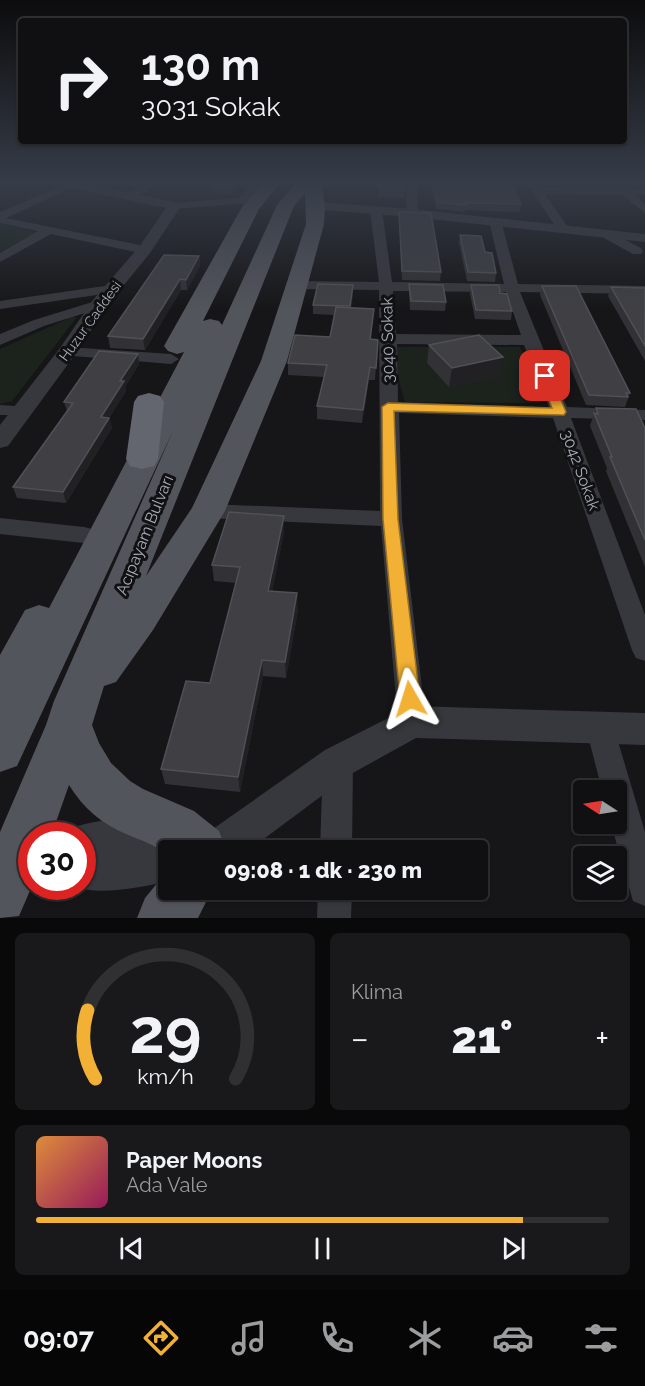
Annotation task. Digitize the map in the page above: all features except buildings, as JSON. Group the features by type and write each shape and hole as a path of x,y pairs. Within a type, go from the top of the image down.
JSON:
{"highway":[{"path":"142,459 149,402"}],"main road":[{"path":"0,698 149,402 242,225"},
{"name":"Acıpayam Bulvarı","path":"0,750 142,459 197,355 257,225"},
{"name":"Acıpayam Bulvarı","path":"13,866 166,482 277,225"},
{"path":"188,840 170,824 120,805 104,794 90,778 80,760 73,713 139,619 208,511 274,360 315,225"}],"street":[{"path":"25,225 145,250"},
{"name":"Huzur Caddesi","path":"0,441 68,352 99,304 145,250 162,225"},
{"name":"3040 Sokak","path":"378,225 386,287 391,519 412,722"},
{"name":"3042 Sokak","path":"496,225 512,289 560,412 645,650"},
{"path":"528,225 608,235 642,242 645,265"},
{"path":"560,225 563,229"},
{"path":"0,258 48,231"},
{"path":"296,285 645,290"},
{"path":"0,306 112,289"},
{"path":"0,340 39,323 99,304"},
{"path":"0,306 33,307 39,323"},
{"path":"387,339 530,340"},
{"path":"68,352 171,359"},
{"path":"388,407 645,415"},
{"path":"0,410 24,411"},
{"path":"208,511 391,519"},
{"path":"0,526 84,535"},
{"path":"231,840 338,762 412,722 645,729"},
{"path":"600,728 645,889"},
{"path":"336,840 338,762"},
{"path":"96,843 137,839 158,844"},
{"path":"96,869 120,869 158,892"},
{"path":"334,918 335,900"}],"shaded area":[{"path":"0,225 37,232 0,252"},
{"path":"72,317 77,317 12,401 0,404 0,349"},
{"path":"389,347 520,347 541,403 405,402"}],"route":[{"path":"410,699 391,519 388,407 560,412 545,376"}]}
